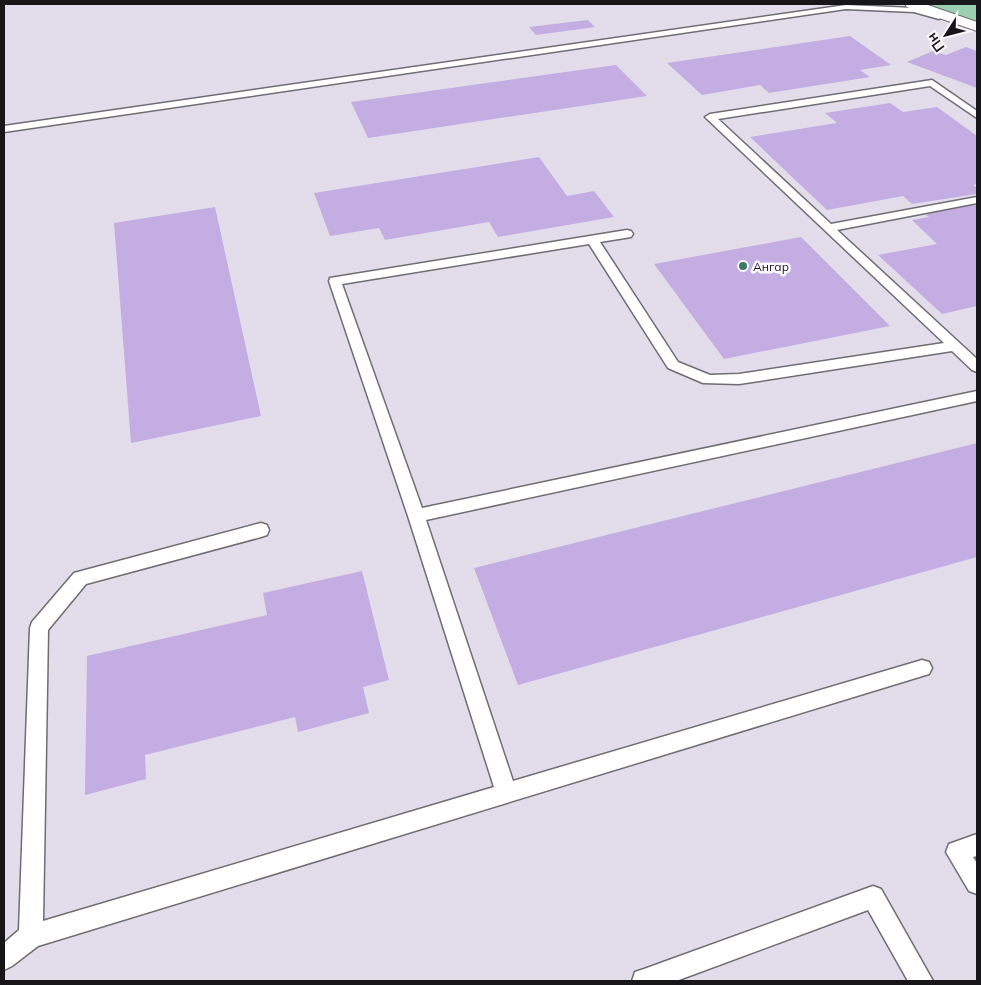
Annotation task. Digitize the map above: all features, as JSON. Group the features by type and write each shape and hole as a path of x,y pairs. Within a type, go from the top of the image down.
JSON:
{"street":[{"path":"912,4 975,26"}],"lane":[{"path":"4,129 846,7 914,10 975,26"},
{"path":"977,115 932,83 710,118 977,368"},
{"path":"827,228 977,200"},
{"path":"506,792 416,516 335,281 627,234"},
{"path":"592,240 673,364 708,380 739,379 955,346"},
{"path":"416,516 977,396"},
{"path":"31,936 38,628 80,578 261,530"},
{"path":"4,958 31,936 922,668"},
{"path":"977,845 957,852 977,883"},
{"path":"644,981 873,898 921,981"}],"shaded area":[{"path":"4,4 911,4 977,27 977,981 4,981"}],"green space":[{"path":"918,4 977,4 977,25"}],"building":[{"path":"588,20 595,27 536,35 529,27"},
{"path":"850,36 891,65 860,70 870,77 769,93 760,85 702,95 667,63"},
{"path":"966,47 977,51 977,88 907,62 933,51 946,55"},
{"path":"616,65 647,96 368,138 351,102"},
{"path":"890,103 903,112 937,107 977,136 977,184 973,185 977,188 977,194 912,204 903,196 827,210 750,137 837,123 825,113"},
{"path":"539,157 567,196 594,191 614,217 498,237 489,222 385,240 379,228 330,236 314,193"},
{"path":"977,203 977,306 942,314 878,255 937,244 912,220 929,217 924,213"},
{"path":"215,207 261,416 131,443 114,223"},
{"path":"801,237 890,326 724,359 654,264"},
{"path":"977,443 977,557 518,685 474,568"},
{"path":"362,571 389,680 363,687 369,713 298,732 295,717 145,755 146,779 85,795 87,656 267,615 263,593"}],"place":[{"name":"Ангар","path":"743,266"}]}
